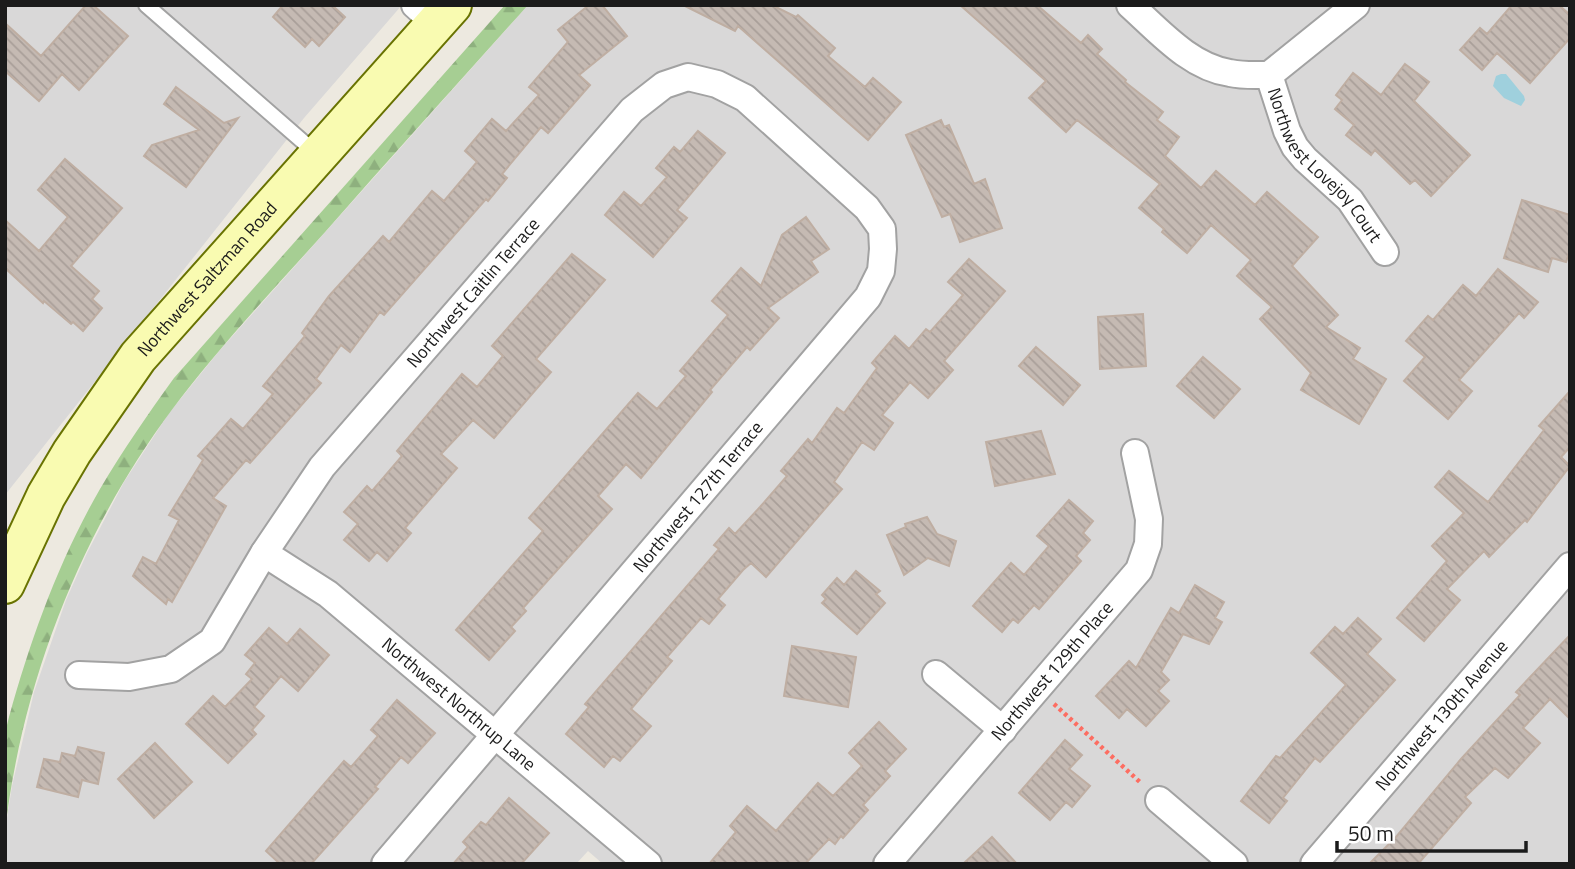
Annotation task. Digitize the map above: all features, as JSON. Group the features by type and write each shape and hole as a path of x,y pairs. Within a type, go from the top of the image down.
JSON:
{"main road":[{"name":"Northwest Saltzman Road","path":"5,584 47,496 93,419 183,304 318,155 434,11"}],"street":[{"path":"1130,5 1182,52 1208,66 1228,73 1269,75 1356,5"},
{"name":"Northwest Lovejoy Court","path":"1269,75 1295,147 1350,200 1385,252"},
{"name":"Northwest Caitlin Terrace","path":"79,675 129,677 171,669 212,641 264,553 322,467 632,110 664,85 688,77 717,84 745,98 867,208 882,229 883,249"},
{"name":"Northwest 127th Terrace","path":"385,864 868,297 881,271 883,249"},
{"name":"Northwest 129th Place","path":"887,864 1139,570 1148,544 1149,519 1135,453"},
{"name":"Northwest Northrup Lane","path":"264,553 328,594 641,862"},
{"name":"Northwest 130th Avenue","path":"1314,864 1570,566"},
{"path":"936,674 1003,730"},
{"path":"1159,800 1234,864"}],"lane":[{"path":"146,5 318,155"}],"path":[{"path":"1038,690 1159,800"}],"shaded area":[{"path":"5,5 402,5 304,118 5,495"},
{"path":"528,5 1570,5 1570,864 603,864 588,851 576,864 5,864 5,831 12,786 34,692 66,600 124,482 169,413 220,350"}],"green space":[{"path":"505,5 528,5 227,342 171,411 109,507 83,558 41,665 13,775 5,831 5,733 18,687 59,572 85,516 109,475 174,378"}],"water":[{"path":"1506,74 1524,96 1525,100 1521,106 1504,98 1493,86 1496,76"}],"building":[{"path":"86,5 93,5 128,36 79,90 62,74 39,101 5,71 5,23 41,56"},
{"path":"283,5 332,5 345,17 319,46 312,39 305,47 273,17"},
{"path":"589,5 602,5 627,36 579,75 590,85 548,133 541,127 502,174 507,178 488,201 486,199 384,315 380,312 350,352 341,345 316,379 321,383 250,463 246,460 213,498 226,506 172,602 168,599 166,604 133,576 143,557 156,564 179,520 169,515 203,460 198,456 231,419 243,429 273,394 263,386 305,336 302,333 329,296 383,236 389,242 432,191 444,201 477,162 465,151 492,119 506,131 539,95 529,87 568,42 558,30"},
{"path":"683,5 772,5 796,17 798,15 835,48 828,56 865,87 873,78 901,102 868,140 738,26 735,31"},
{"path":"960,5 1037,5 1081,43 1088,35 1102,49 1097,54 1126,80 1125,82 1163,112 1157,120 1179,137 1165,156 1201,188 1216,171 1255,205 1267,192 1318,237 1292,266 1338,315 1326,327 1360,348 1353,359 1386,379 1359,424 1301,390 1311,373 1260,319 1272,307 1237,276 1251,260 1211,225 1187,253 1162,232 1164,229 1139,208 1160,184 1077,120 1066,132 1029,98 1046,81"},
{"path":"1512,5 1559,5 1570,15 1570,38 1530,83 1497,53 1482,70 1460,50 1480,28 1487,34"},
{"path":"1405,64 1429,82 1414,101 1470,155 1431,196 1415,180 1410,184 1375,150 1371,155 1346,135 1354,125 1335,109 1342,100 1336,95 1353,73 1381,95"},
{"path":"176,87 224,123 238,118 186,187 144,156 152,145 199,130 164,104"},
{"path":"941,120 944,127 949,125 974,184 985,179 1002,228 960,242 950,214 942,217 906,135"},
{"path":"698,131 725,153 677,210 687,218 653,257 605,215 624,192 641,206 667,177 656,168 674,147 680,152"},
{"path":"65,159 122,208 71,266 99,291 92,299 102,308 83,331 44,301 43,303 5,268 5,220 39,251 68,217 38,190"},
{"path":"1522,200 1570,215 1570,250 1566,262 1552,258 1548,272 1504,258"},
{"path":"806,217 829,249 811,261 818,272 768,308 779,318 750,350 747,347 641,478 626,464 598,496 612,509 523,608 526,611 511,627 515,631 489,660 456,630 543,531 529,518 638,393 657,409 686,376 680,371 728,315 712,301 741,268 761,286 782,235"},
{"path":"572,254 605,280 536,359 551,372 494,438 473,420 441,454 457,468 405,528 411,533 387,561 377,552 369,561 344,540 358,524 344,512 367,486 372,491 402,456 397,451 462,374 477,387 503,356 492,346"},
{"path":"969,259 1005,291 944,361 953,370 928,398 910,382 882,415 893,423 874,450 862,442 834,482 842,489 766,577 751,563 743,570 718,599 725,605 709,624 701,618 667,657 672,661 631,709 651,726 620,761 613,756 604,767 566,734 589,707 585,704 719,549 714,545 729,528 735,534 787,476 781,471 808,439 812,443 837,408 844,413 877,368 872,363 895,336 909,349 926,329 930,332 963,295 948,282"},
{"path":"1498,269 1538,302 1524,318 1519,313 1459,380 1472,391 1448,419 1404,381 1425,357 1406,341 1428,316 1433,320 1463,285 1476,296"},
{"path":"1143,314 1146,366 1100,369 1098,317"},
{"path":"1036,347 1080,385 1063,405 1019,366"},
{"path":"1203,357 1240,389 1214,418 1177,386"},
{"path":"1570,391 1570,447 1561,457 1570,466 1527,522 1525,520 1489,557 1484,551 1447,589 1460,600 1424,641 1397,618 1447,561 1432,546 1464,513 1435,487 1449,471 1488,502 1544,430 1539,426"},
{"path":"1041,431 1055,474 995,486 986,442"},
{"path":"1069,500 1093,521 1083,533 1090,540 1076,556 1081,561 1039,609 1034,605 1018,623 1013,619 1002,632 973,606 1011,563 1024,575 1049,546 1037,536"},
{"path":"927,517 937,534 956,541 949,566 928,558 904,575 887,535 906,527 905,524"},
{"path":"856,571 880,591 876,594 885,603 857,634 822,603 826,599 822,595 837,578 844,585"},
{"path":"1195,585 1224,602 1215,618 1222,622 1209,644 1183,634 1161,672 1169,680 1158,691 1169,701 1146,726 1127,709 1119,718 1096,696 1129,661 1136,668 1171,608 1179,613"},
{"path":"1358,618 1381,639 1367,654 1395,680 1320,762 1315,758 1283,798 1287,801 1269,823 1241,801 1276,756 1280,758 1346,685 1311,653 1335,627 1343,634"},
{"path":"269,628 287,644 300,629 329,655 298,691 281,676 254,707 264,716 252,730 256,734 228,763 186,724 213,696 225,707 252,679 246,674 255,663 245,655"},
{"path":"1570,635 1570,719 1550,699 1523,728 1540,743 1508,778 1495,768 1465,797 1471,803 1418,864 1369,864 1396,837 1461,759 1520,695 1516,692"},
{"path":"792,646 856,657 848,707 784,696"},
{"path":"397,700 435,733 408,763 401,757 375,787 378,789 311,864 280,864 266,851 344,761 351,767 378,736 371,730"},
{"path":"879,722 906,749 885,771 890,776 863,805 868,810 843,838 841,836 835,844 829,839 805,864 709,864 736,832 730,826 747,806 776,831 818,783 833,796 862,766 849,753"},
{"path":"1065,740 1082,755 1069,769 1090,786 1072,807 1066,802 1050,820 1019,793"},
{"path":"155,743 192,782 154,818 118,779"},
{"path":"78,747 104,753 98,784 82,780 78,797 37,787 44,759 60,762 62,753 75,756"},
{"path":"509,798 549,833 521,864 453,864 468,847 463,842 481,822 486,825"},
{"path":"992,837 1017,864 963,864"}]}
